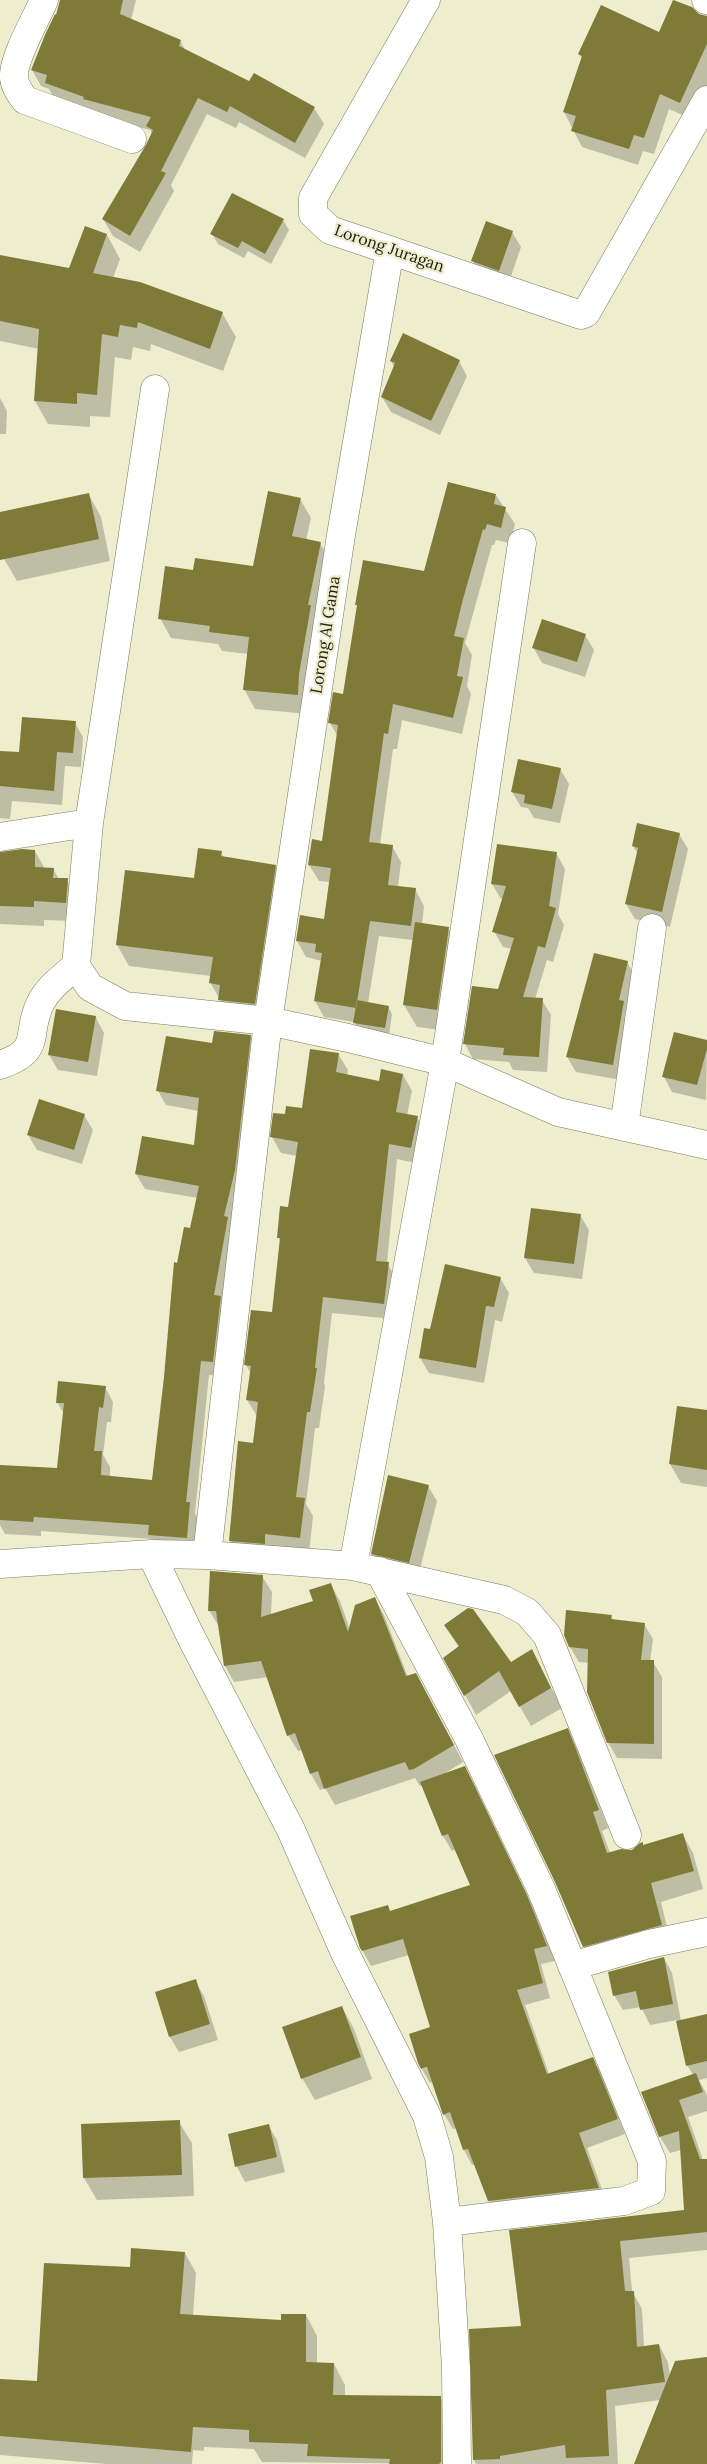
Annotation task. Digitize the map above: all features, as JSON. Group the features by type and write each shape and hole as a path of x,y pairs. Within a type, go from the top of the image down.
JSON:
{"street":[{"path":"44,0 23,45 13,77 17,88 25,100 132,139"},
{"name":"Lorong Juragan","path":"426,0 314,198 313,214 330,230 577,314 586,313 707,100"},
{"name":"Lorong Al Gama","path":"207,1555 268,1021 341,535 390,250"},
{"path":"155,389 89,823 76,966 90,986 125,1006 268,1021 445,1062 558,1112 707,1145"},
{"path":"353,1566 445,1062 522,543"},
{"path":"0,837 89,823"},
{"path":"624,1127 652,928"},
{"path":"0,1065 16,1060 30,1048 36,1015 47,992 76,966"},
{"path":"151,1554 191,1637 291,1830 344,1951 427,2116 439,2157 447,2222 456,2368 457,2464"},
{"path":"0,1564 151,1554 207,1555 353,1566 504,1600 527,1612 548,1635 627,1835"},
{"path":"379,1571 469,1739 541,1889 652,2161 651,2191 607,2204 447,2222"},
{"path":"572,1966 649,1944 707,1932"}],"building":[{"path":"60,0 123,0 120,14 181,40 179,46 249,81 254,73 315,107 295,143 230,106 227,112 198,98 161,171 166,173 130,236 102,219 146,145 153,130 146,126 151,117 83,99 84,97 45,83 47,75 31,70 45,35 56,15"},
{"path":"673,0 692,7 699,14 707,16 707,44 680,103 660,94 644,138 634,135 629,149 571,131 576,116 563,112 582,56 578,54 601,5 659,32"},
{"path":"232,193 284,219 265,254 242,241 238,248 210,234"},
{"path":"486,221 513,231 499,271 471,261"},
{"path":"85,226 107,234 93,273 140,282 223,312 210,349 138,322 137,328 120,325 118,337 102,334 97,395 77,393 77,404 34,401 39,329 0,321 0,255 69,268"},
{"path":"403,333 460,360 431,421 381,397 395,363 390,361"},
{"path":"448,482 496,494 494,504 506,507 501,528 487,524 485,530 483,529 463,599 454,636 464,638 457,676 463,677 453,718 393,704 388,734 384,733 369,842 393,845 388,885 416,888 411,926 370,921 356,1008 314,1001 322,953 315,952 316,944 296,941 300,915 324,919 331,868 308,865 312,839 322,841 338,725 328,723 333,692 343,694 363,560 424,571"},
{"path":"268,491 301,498 292,536 321,542 308,605 311,605 299,674 298,695 243,690 249,637 209,632 210,626 158,619 165,566 193,570 195,558 253,566"},
{"path":"89,493 99,539 0,560 0,512"},
{"path":"542,619 586,634 577,662 532,648"},
{"path":"22,717 76,721 73,753 57,752 54,791 0,786 0,751 19,752"},
{"path":"518,759 561,768 552,809 524,803 525,795 511,792"},
{"path":"637,823 680,833 662,912 625,904 638,848 632,846"},
{"path":"497,844 557,852 549,906 556,908 545,948 538,946 523,997 543,998 539,1057 503,1055 504,1048 463,1044 472,986 498,989 514,938 492,932 506,886 491,884"},
{"path":"198,848 222,851 221,856 276,865 255,1004 218,1000 220,985 209,983 213,957 116,945 125,870 194,878"},
{"path":"22,849 35,850 35,867 54,868 53,878 68,878 66,903 34,901 34,907 0,906 0,852"},
{"path":"415,922 449,927 437,1010 403,1005"},
{"path":"594,953 628,961 619,1000 624,1001 613,1065 566,1057"},
{"path":"357,1000 389,1006 385,1028 353,1023"},
{"path":"56,1009 96,1016 88,1062 48,1055"},
{"path":"214,1031 251,1035 235,1170 224,1216 228,1217 214,1295 221,1296 213,1362 201,1361 186,1502 190,1502 187,1538 148,1535 149,1525 34,1517 33,1522 0,1520 0,1465 57,1468 64,1403 56,1403 58,1381 106,1386 103,1408 99,1407 94,1451 102,1451 101,1475 152,1480 164,1377 174,1262 177,1263 184,1227 190,1228 199,1186 135,1174 142,1136 194,1145 199,1098 156,1091 166,1036 212,1043"},
{"path":"674,1032 707,1040 707,1049 697,1085 662,1077"},
{"path":"310,1049 339,1053 336,1072 379,1081 381,1069 403,1074 396,1112 418,1116 411,1148 389,1144 376,1261 389,1262 384,1304 323,1297 315,1368 317,1368 310,1412 307,1412 296,1497 305,1498 300,1538 265,1534 265,1544 229,1541 238,1441 253,1443 258,1402 246,1400 251,1366 244,1365 251,1310 272,1312 280,1238 277,1238 280,1206 288,1207 298,1142 270,1137 273,1113 285,1114 286,1106 302,1108"},
{"path":"39,1099 85,1114 74,1150 27,1135"},
{"path":"531,1208 581,1214 574,1264 524,1258"},
{"path":"445,1264 501,1277 494,1307 486,1306 476,1368 419,1358 424,1328 430,1329"},
{"path":"677,1406 707,1410 707,1470 669,1464"},
{"path":"388,1475 429,1485 409,1563 371,1554"},
{"path":"210,1571 263,1575 261,1617 313,1601 309,1590 331,1583 348,1632 355,1605 375,1597 406,1676 416,1673 454,1745 414,1769 409,1770 405,1762 324,1789 318,1771 310,1774 295,1733 287,1736 261,1661 224,1666 216,1611 208,1611"},
{"path":"468,1608 473,1609 511,1662 532,1649 551,1688 519,1707 499,1671 464,1696 443,1658 459,1646 444,1625"},
{"path":"566,1610 612,1615 611,1619 645,1623 641,1660 654,1660 654,1744 607,1743 587,1692 588,1649 569,1647 564,1635"},
{"path":"568,1728 599,1810 593,1812 607,1853 621,1849 632,1850 643,1842 643,1845 683,1833 694,1871 651,1883 662,1925 583,1947 555,1882 494,1755"},
{"path":"465,1766 527,1895 547,1946 534,1949 543,1983 517,1990 547,2074 593,2057 618,2119 579,2133 599,2188 488,2201 468,2149 463,2150 450,2112 443,2115 427,2067 421,2069 418,2063 409,2034 430,2027 403,1939 362,1951 360,1948 350,1916 388,1905 390,1911 470,1885 448,1834 442,1836 420,1782"},
{"path":"664,1957 673,2004 640,2010 636,1991 613,1996 608,1972"},
{"path":"196,1979 210,2024 169,2037 155,1992"},
{"path":"342,2006 361,2057 301,2079 282,2027"},
{"path":"707,2014 707,2061 686,2066 676,2021"},
{"path":"696,2073 703,2092 679,2100 700,2159 707,2159 707,2232 620,2241 625,2291 634,2291 637,2347 659,2344 665,2382 606,2390 609,2456 566,2458 565,2445 500,2456 500,2459 473,2460 469,2329 521,2326 509,2230 684,2210 679,2131 659,2137 641,2092"},
{"path":"180,2120 182,2175 83,2178 81,2124"},
{"path":"269,2124 277,2157 235,2167 228,2134"},
{"path":"131,2248 185,2252 180,2314 281,2320 281,2314 306,2314 306,2362 334,2363 333,2395 441,2396 441,2462 439,2464 389,2464 390,2459 307,2456 308,2444 249,2442 249,2430 193,2427 191,2452 0,2436 0,2379 37,2381 44,2263 130,2267"},
{"path":"707,2357 707,2464 634,2464 675,2361"}]}
